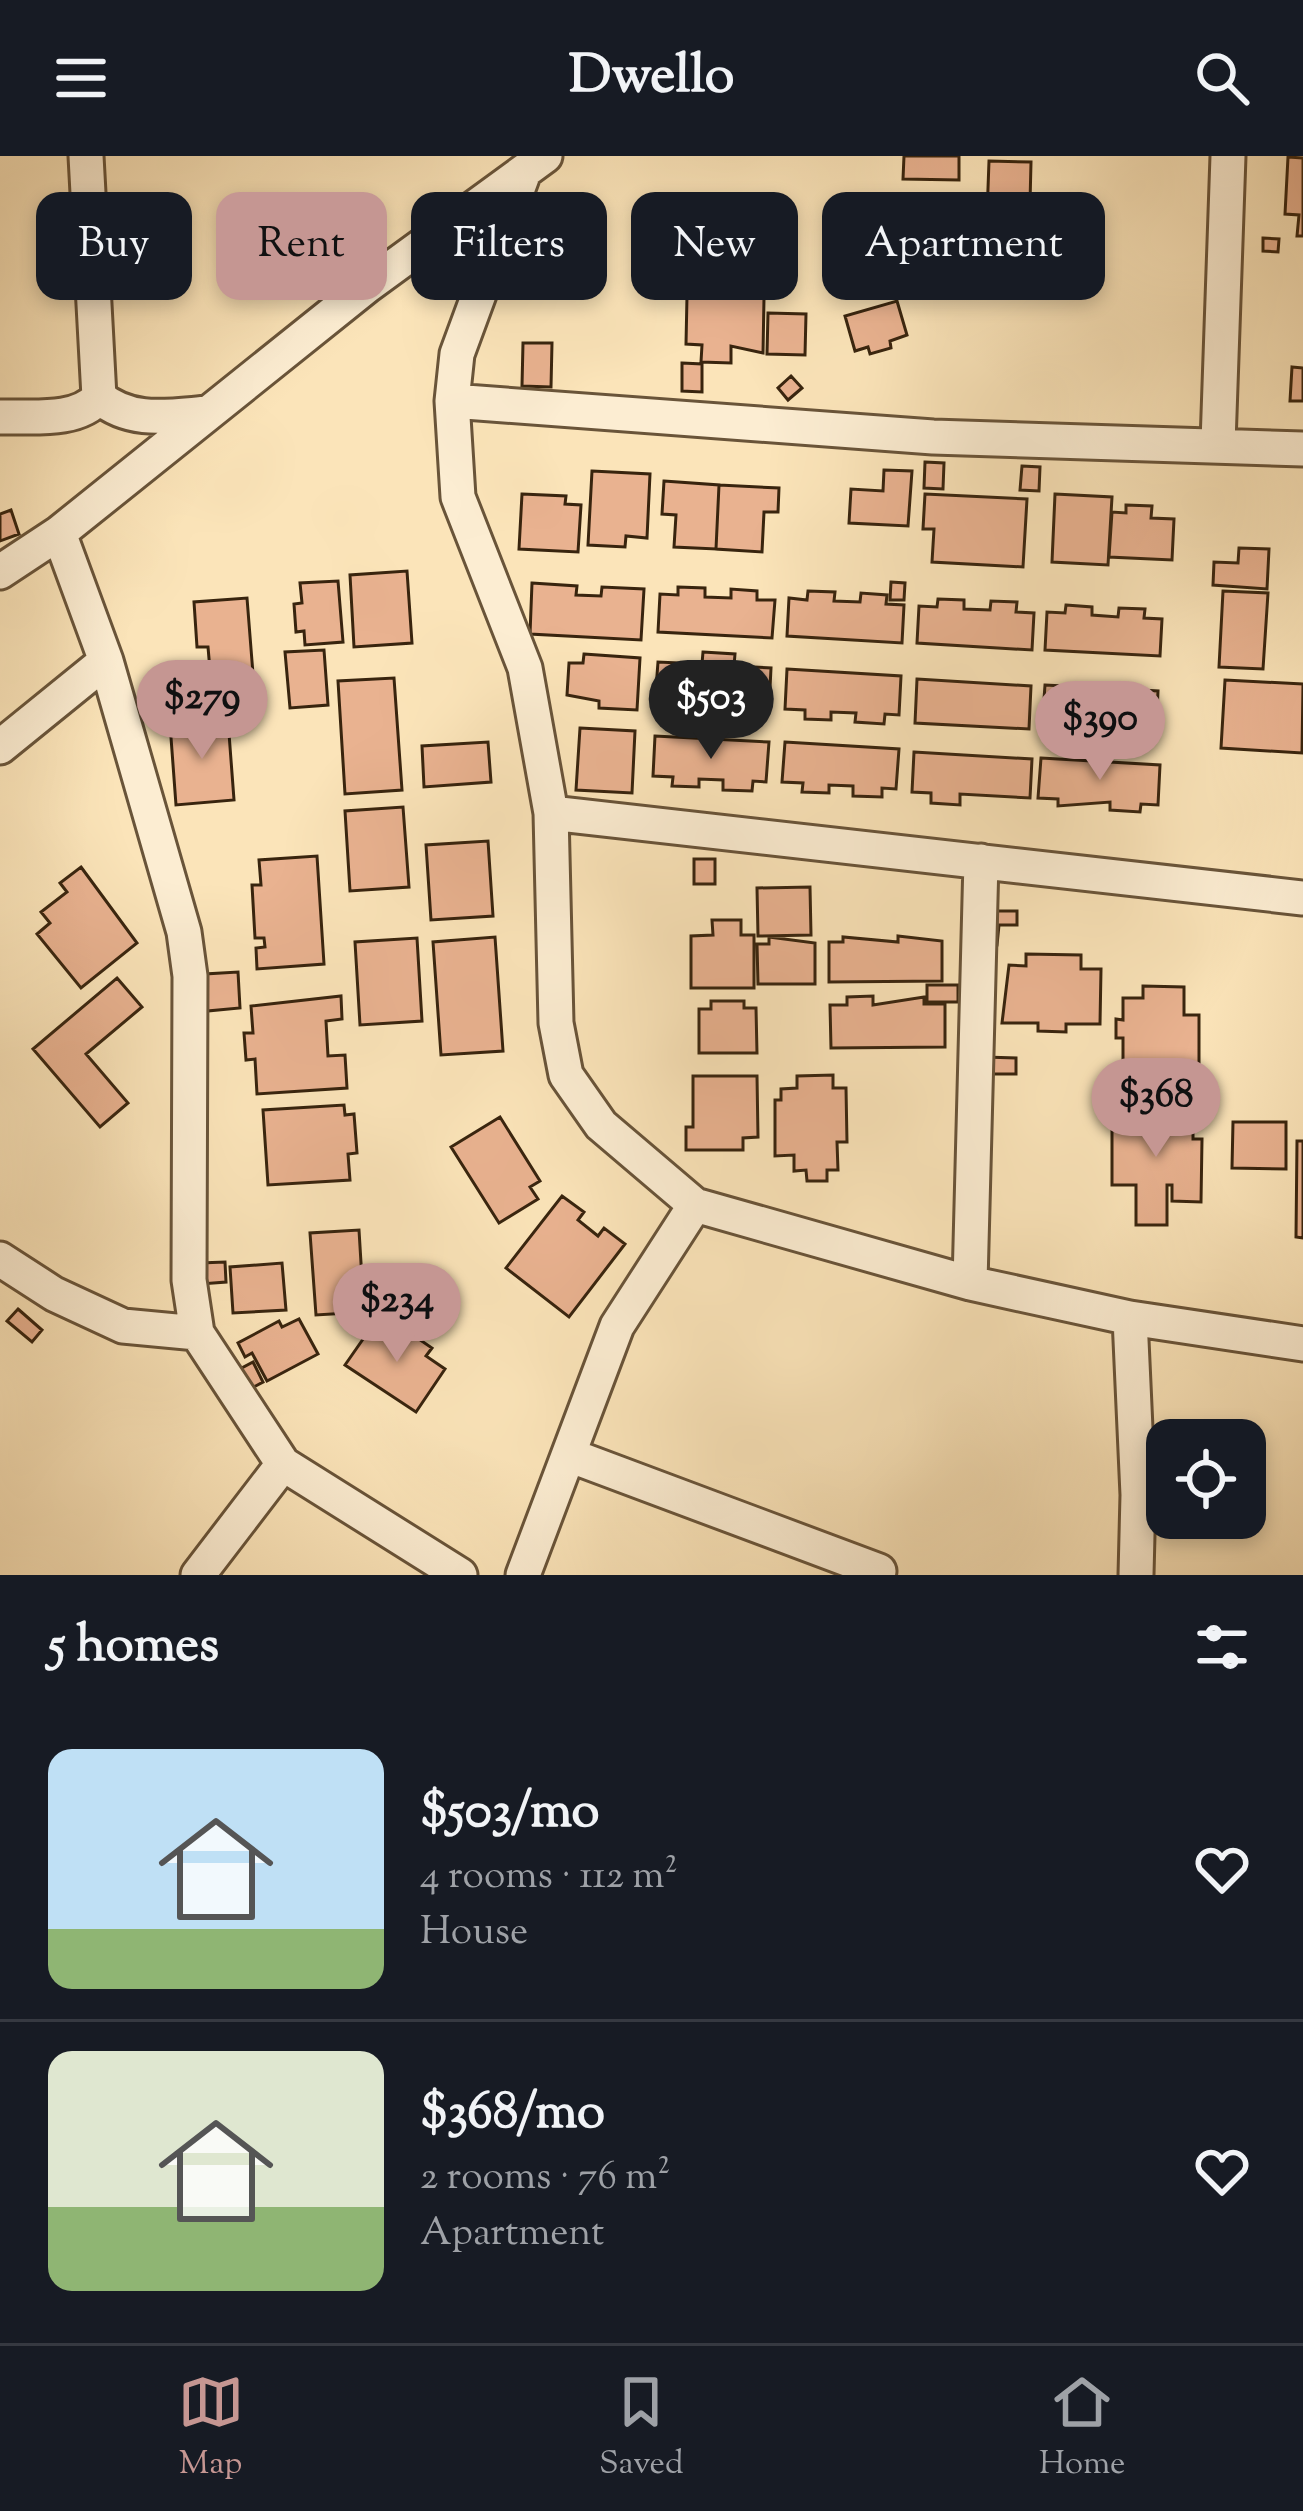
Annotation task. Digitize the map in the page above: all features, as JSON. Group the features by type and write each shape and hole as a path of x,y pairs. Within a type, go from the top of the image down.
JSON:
{"street":[{"path":"0,417 62,415 89,409 99,397 86,156"},
{"path":"1218,443 1228,156"},
{"path":"534,164 457,354 452,401 458,497 525,668 551,813 556,1023 566,1075 601,1124 695,1205 970,1283 1130,1318 1303,1344"},
{"path":"0,572 59,533 367,286 534,164"},
{"path":"99,397 114,410 142,417 208,413"},
{"path":"452,401 933,437 1303,449"},
{"path":"59,533 106,662 184,932 190,976 189,1280 197,1334 283,1464 460,1575"},
{"path":"0,747 106,662"},
{"path":"551,813 1303,898"},
{"path":"970,1283 981,861"},
{"path":"523,1575 617,1326 695,1205"},
{"path":"0,1259 54,1294 123,1326 197,1334"},
{"path":"1130,1318 1138,1495 1136,1575"},
{"path":"569,1455 879,1570"},
{"path":"198,1575 283,1464"}],"building":[{"path":"904,156 959,156 959,180 903,179"},
{"path":"1288,157 1303,158 1303,236 1297,236 1299,215 1285,214"},
{"path":"989,161 1031,162 1030,192 988,192"},
{"path":"1263,238 1279,239 1278,252 1263,251"},
{"path":"687,300 764,300 763,353 731,346 731,363 701,362 702,345 686,344"},
{"path":"897,301 907,335 890,341 891,348 870,354 868,347 855,351 845,316"},
{"path":"768,313 806,314 805,355 767,354"},
{"path":"523,343 552,343 551,387 522,386"},
{"path":"682,363 702,364 702,392 682,391"},
{"path":"1292,367 1303,368 1303,401 1290,401"},
{"path":"791,376 802,388 788,400 778,388"},
{"path":"925,462 944,463 943,489 924,488"},
{"path":"1022,466 1040,467 1039,491 1020,490"},
{"path":"884,470 912,471 908,526 849,523 851,489 883,491"},
{"path":"592,471 650,474 647,538 626,536 625,547 588,545"},
{"path":"664,481 719,485 716,549 674,547 676,515 662,514"},
{"path":"719,485 779,488 778,512 764,512 762,552 716,549"},
{"path":"522,494 566,496 565,504 581,505 578,552 519,549"},
{"path":"925,494 1027,499 1023,567 932,562 934,529 923,529"},
{"path":"1055,494 1112,497 1108,565 1052,562"},
{"path":"1126,505 1152,506 1151,518 1174,519 1172,560 1109,557 1112,512 1126,513"},
{"path":"11,510 19,534 0,541 0,514"},
{"path":"1239,548 1269,549 1267,589 1213,585 1214,562 1238,563"},
{"path":"407,571 412,643 354,647 350,575"},
{"path":"338,581 343,642 305,645 304,631 296,632 294,604 302,603 300,583"},
{"path":"891,582 905,583 904,600 890,600"},
{"path":"532,583 577,586 576,595 601,596 602,587 644,589 641,640 530,634"},
{"path":"678,587 705,588 705,597 731,598 731,589 757,591 757,600 775,600 772,638 658,632 660,594 678,595"},
{"path":"808,591 835,592 834,601 860,602 861,593 887,595 886,604 904,605 902,643 787,636 789,598 807,600"},
{"path":"1223,591 1268,593 1263,669 1219,667"},
{"path":"247,598 256,712 202,715 199,671 210,670 208,647 197,647 194,602"},
{"path":"938,599 964,600 964,609 990,610 991,601 1017,602 1016,612 1034,613 1032,650 917,643 919,606 937,607"},
{"path":"1066,605 1092,607 1092,615 1118,617 1119,608 1145,609 1144,618 1162,619 1160,656 1045,650 1047,612 1065,613"},
{"path":"324,650 328,705 290,708 285,652"},
{"path":"703,652 735,654 734,666 771,668 769,708 755,707 755,717 725,715 726,705 702,704 701,713 675,712 675,703 655,702 658,662 702,664"},
{"path":"584,654 640,658 637,710 599,708 599,701 567,695 569,663 583,663"},
{"path":"787,669 901,676 899,715 885,714 884,724 855,722 856,713 831,712 831,720 805,719 805,710 785,709"},
{"path":"394,678 402,790 345,794 338,681"},
{"path":"917,679 1031,686 1029,729 915,723"},
{"path":"1225,680 1303,684 1302,753 1221,748"},
{"path":"1045,685 1158,691 1156,735 1042,728"},
{"path":"228,720 234,800 176,805 170,724"},
{"path":"580,728 635,731 632,793 576,790"},
{"path":"655,736 769,742 766,782 753,781 752,791 723,790 723,780 699,779 699,787 672,786 673,777 653,776"},
{"path":"488,742 491,782 424,787 422,746"},
{"path":"785,742 899,749 896,789 882,788 882,797 853,796 853,786 829,785 829,793 802,792 803,783 782,782"},
{"path":"914,752 1032,759 1030,798 960,794 960,805 931,803 931,793 912,792"},
{"path":"1041,758 1160,765 1158,805 1141,804 1140,812 1110,810 1110,802 1058,806 1058,799 1038,798"},
{"path":"403,807 409,887 350,891 345,811"},
{"path":"488,841 493,916 431,920 426,845"},
{"path":"317,856 324,964 257,969 256,948 265,947 264,938 255,938 252,885 261,885 259,860"},
{"path":"694,859 715,859 715,884 694,884"},
{"path":"81,867 137,943 81,988 37,934 50,923 41,912 67,892 60,883"},
{"path":"810,887 811,935 758,936 757,888"},
{"path":"994,911 1017,911 1017,925 999,925 997,945 983,945"},
{"path":"712,920 741,920 741,935 754,935 754,988 691,988 691,936 713,935"},
{"path":"898,936 942,941 942,981 829,982 829,942 843,942 843,937 898,942"},
{"path":"495,937 503,1051 441,1055 433,942"},
{"path":"769,937 815,943 815,984 758,984 757,944 769,944"},
{"path":"417,938 422,1021 360,1025 355,942"},
{"path":"1026,954 1081,955 1081,969 1101,969 1100,1024 1066,1024 1066,1032 1038,1031 1038,1023 1002,1023 1009,965 1026,966"},
{"path":"238,972 240,1008 207,1011 205,974"},
{"path":"117,978 142,1007 86,1054 128,1103 100,1127 33,1049"},
{"path":"927,985 958,985 958,1002 927,1002"},
{"path":"1143,986 1184,987 1184,1015 1199,1015 1199,1078 1123,1077 1123,1038 1116,1038 1116,1019 1123,1020 1123,998 1143,998"},
{"path":"341,996 342,1019 326,1021 328,1056 345,1055 347,1088 257,1094 255,1059 246,1060 244,1033 253,1033 251,1006"},
{"path":"873,996 873,1005 924,997 924,1004 945,1004 945,1047 831,1048 830,1005 847,1005 847,997"},
{"path":"711,1001 744,1001 744,1008 756,1008 757,1053 699,1053 699,1009 711,1009"},
{"path":"984,1057 1016,1058 1016,1074 984,1074"},
{"path":"833,1075 833,1088 846,1088 847,1142 837,1142 838,1170 827,1170 827,1181 807,1181 806,1170 794,1171 794,1155 775,1156 775,1100 781,1100 781,1089 797,1088 797,1076"},
{"path":"693,1076 757,1076 758,1137 743,1138 743,1150 686,1150 686,1127 693,1127"},
{"path":"344,1105 345,1115 354,1114 357,1153 348,1154 350,1180 268,1185 263,1110"},
{"path":"1112,1110 1193,1111 1193,1139 1202,1139 1201,1202 1172,1201 1172,1185 1167,1185 1167,1225 1136,1225 1136,1185 1112,1185"},
{"path":"500,1117 540,1181 530,1187 538,1199 499,1223 451,1147"},
{"path":"1233,1122 1286,1122 1286,1169 1232,1168"},
{"path":"1297,1141 1303,1141 1303,1238 1296,1237"},
{"path":"562,1196 584,1212 578,1220 598,1236 604,1228 625,1244 569,1317 506,1268"},
{"path":"359,1230 364,1312 316,1315 310,1233"},
{"path":"225,1262 226,1282 201,1284 200,1263"},
{"path":"282,1263 286,1310 233,1313 230,1267"},
{"path":"18,1309 42,1330 32,1342 7,1321"},
{"path":"299,1319 318,1354 267,1381 252,1353 245,1357 238,1343 279,1321 282,1327"},
{"path":"375,1322 391,1332 397,1324 432,1348 426,1356 445,1369 416,1412 345,1365"},
{"path":"253,1362 263,1382 250,1389 240,1369"}]}
